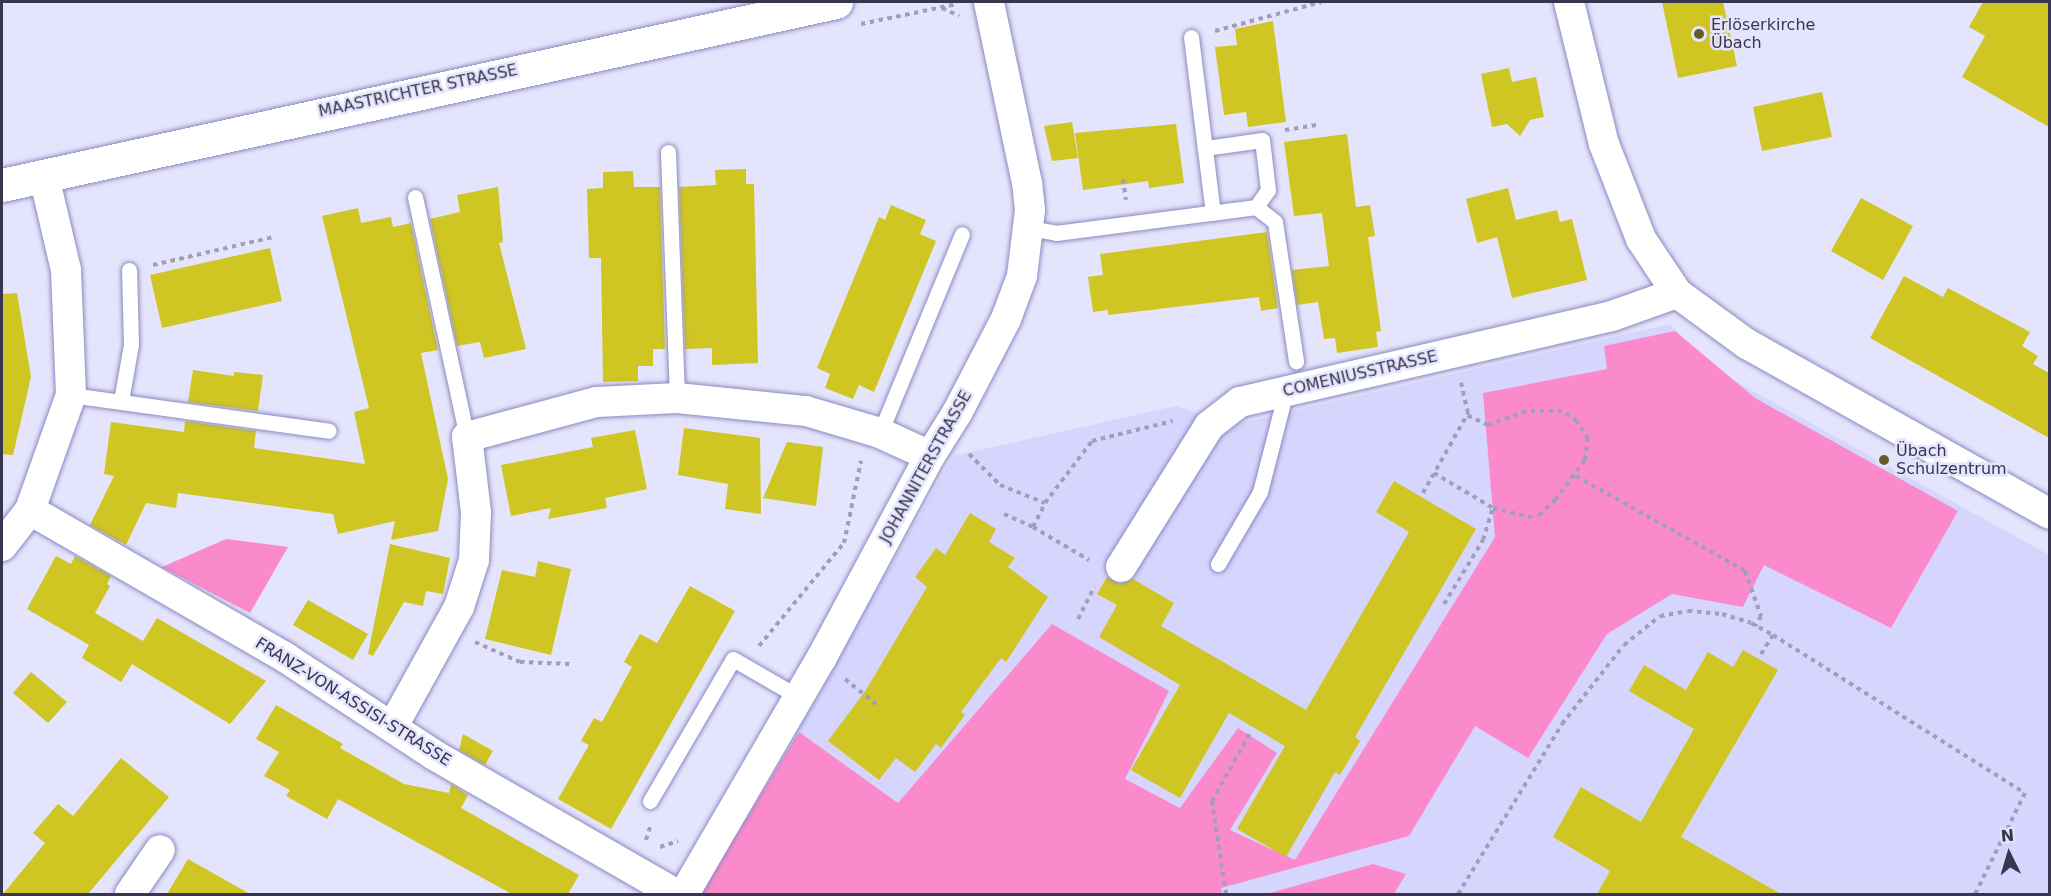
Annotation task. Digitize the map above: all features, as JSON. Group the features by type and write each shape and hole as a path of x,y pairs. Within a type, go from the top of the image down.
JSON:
{"street":[{"name":"MAASTRICHTER STRASSE","path":"2,185 268,124 836,2"},
{"name":"JOHANNITERSTRASSE","path":"684,894 799,698 930,456 957,413 1006,319 1022,276 1029,228 1022,150 989,2"},
{"path":"1569,2 1604,144 1641,238 1677,293 1747,345 2049,514"},
{"path":"2,546 30,510 70,395 66,270 44,176"},
{"name":"COMENIUSSTRASSE","path":"1104,569 1209,426 1240,402 1612,316 1677,293"},
{"path":"393,726 459,607 474,560 476,512 467,437 597,402 677,398 806,411 875,431 930,456"},
{"name":"FRANZ-VON-ASSISI-STRASSE","path":"30,510 286,658 434,755 676,894"},
{"path":"130,894 160,850"}],"lane":[{"path":"1191,37 1212,213"},
{"path":"1205,148 1262,140 1268,190 1256,207"},
{"path":"668,152 677,398"},
{"path":"414,197 467,437"},
{"path":"1029,228 1056,233 1256,207 1275,222 1296,361"},
{"path":"875,431 962,234"},
{"path":"121,401 131,344 129,270"},
{"path":"1218,564 1260,492 1286,391"},
{"path":"70,395 329,431"},
{"path":"651,798 733,659 799,698"}],"path":[{"path":"1191,37 1321,2"},
{"path":"129,270 273,237"},
{"path":"1423,493 1467,416 1454,353"},
{"path":"1434,473 1493,508 1528,517 1539,515 1575,476 1585,460 1588,439 1577,421 1562,411 1526,411 1488,424 1467,416"},
{"path":"1033,527 1045,503 1092,441 1188,417 1209,426"},
{"path":"743,665 844,543 875,431"},
{"path":"965,451 1000,485 1045,503"},
{"path":"1575,476 1745,571 1761,616 1755,626"},
{"path":"1444,604 1483,540 1493,508"},
{"path":"1004,514 1033,527 1104,569 1078,619"},
{"path":"1458,894 1562,724 1624,645 1659,616 1688,610 1722,614 1773,635 2025,793 1975,894"},
{"path":"447,629 520,662 570,664"},
{"path":"1760,656 1773,635"},
{"path":"1226,894 1212,801 1251,731"},
{"path":"646,846 661,802 651,798"},
{"path":"652,851 673,840 688,842 708,853"}],"shaded area":[{"path":"1670,324 1713,369 2049,555 2049,894 704,894 953,456 1176,406 1232,425"},
{"path":"1675,331 1755,398 1958,511 1891,628 1764,565 1743,607 1672,594 1607,634 1528,758 1475,726 1409,836 1221,888 1222,894 700,894 799,732 898,803 1052,624 1169,691 1125,779 1180,808 1238,728 1277,753 1230,830 1295,860 1495,537 1483,393 1607,369 1604,346"},
{"path":"226,539 288,547 250,613 162,567"},
{"path":"1373,864 1406,874 1394,894 1266,894"}],"building":[{"name":"Erlöserkirche Übach","path":"1662,2 1723,2 1737,66 1678,78"},
{"path":"1983,2 2049,2 2049,127 1962,77 1985,36 1969,27"},
{"path":"1273,21 1286,122 1248,127 1246,112 1224,115 1215,47 1237,45 1235,29"},
{"path":"1509,68 1512,82 1536,77 1544,117 1530,120 1520,136 1507,124 1492,127 1481,74"},
{"path":"1822,92 1832,137 1762,151 1753,107"},
{"path":"1072,122 1078,158 1052,161 1044,126"},
{"path":"1176,124 1184,183 1149,188 1148,181 1083,190 1075,133"},
{"path":"1347,134 1356,207 1370,205 1375,236 1368,237 1381,331 1376,332 1378,347 1337,353 1335,338 1324,339 1318,302 1297,305 1292,270 1329,266 1322,213 1294,216 1284,142"},
{"path":"746,169 746,184 754,184 758,363 712,365 712,348 685,349 679,187 716,185 715,170"},
{"path":"633,171 634,187 660,187 665,349 653,349 653,366 638,366 638,381 603,382 601,258 589,258 587,189 603,188 603,172"},
{"path":"498,187 503,242 499,243 526,349 484,358 480,342 457,346 430,219 460,212 457,195"},
{"path":"1508,188 1516,220 1557,210 1560,222 1572,219 1587,280 1512,298 1497,237 1477,243 1466,199"},
{"path":"1861,198 1913,226 1883,280 1831,251"},
{"path":"891,205 926,220 920,234 936,241 874,392 859,385 853,399 825,388 830,374 817,368 879,217 885,220"},
{"path":"358,208 361,223 391,217 393,227 411,223 438,350 421,353 448,479 438,531 391,540 395,521 338,534 333,514 178,493 176,508 146,503 126,545 90,525 114,476 104,474 111,422 184,432 185,421 256,431 254,448 365,464 354,412 369,408 322,216"},
{"path":"1267,232 1278,308 1261,311 1259,297 1108,315 1108,310 1093,312 1088,277 1103,275 1100,254"},
{"path":"270,248 282,301 162,328 150,275"},
{"path":"1904,276 1943,297 1948,288 2030,332 2022,346 2038,356 2033,364 2049,373 2049,438 1870,338"},
{"path":"17,293 31,377 13,455 2,454 2,294"},
{"path":"193,370 234,376 234,372 263,375 258,411 188,402"},
{"path":"684,428 760,438 761,514 725,509 728,484 678,475"},
{"path":"635,430 647,489 605,498 607,508 548,519 551,508 511,516 501,465 593,447 591,438"},
{"path":"787,442 823,447 816,506 763,498"},
{"path":"1394,481 1476,529 1355,737 1360,741 1340,775 1335,772 1286,857 1237,829 1285,746 1229,713 1180,798 1131,770 1180,685 1099,637 1117,605 1097,594 1107,577 1120,584 1133,579 1174,603 1161,626 1306,710 1409,532 1376,512"},
{"path":"970,513 996,529 989,542 1015,558 1008,567 1048,597 1006,662 1001,658 961,712 965,715 941,748 936,744 915,772 896,758 879,780 828,741 866,690 927,587 915,577 936,548 945,555"},
{"path":"390,544 450,558 443,594 426,591 423,606 404,602 373,656 368,654"},
{"path":"56,556 71,564 75,556 111,576 107,584 110,586 95,613 143,641 157,618 266,681 230,724 132,664 121,682 82,658 89,645 27,609"},
{"path":"538,561 571,569 551,655 485,639 502,570 535,577"},
{"path":"690,586 735,611 611,829 558,799 589,745 581,741 594,718 602,722 632,667 624,662 640,634 657,643"},
{"path":"308,600 368,634 353,660 293,625"},
{"path":"1743,650 1778,670 1681,837 1781,894 1597,894 1610,871 1553,837 1581,787 1641,822 1694,729 1629,691 1644,665 1686,690 1708,652 1733,667"},
{"path":"31,672 67,702 48,723 13,693"},
{"path":"276,705 343,744 340,748 404,784 449,793 451,784 468,795 461,808 579,875 568,894 512,894 338,799 327,819 286,796 290,790 264,776 279,752 256,739"},
{"path":"463,734 493,751 485,765 459,750"},
{"path":"121,758 169,797 88,894 3,894 45,843 33,833 58,804 73,816"},
{"path":"188,859 250,894 167,894"}],"place":[{"name":"Erlöserkirche Übach","path":"1699,34"},
{"name":"Übach Schulzentrum","path":"1884,460"}]}
